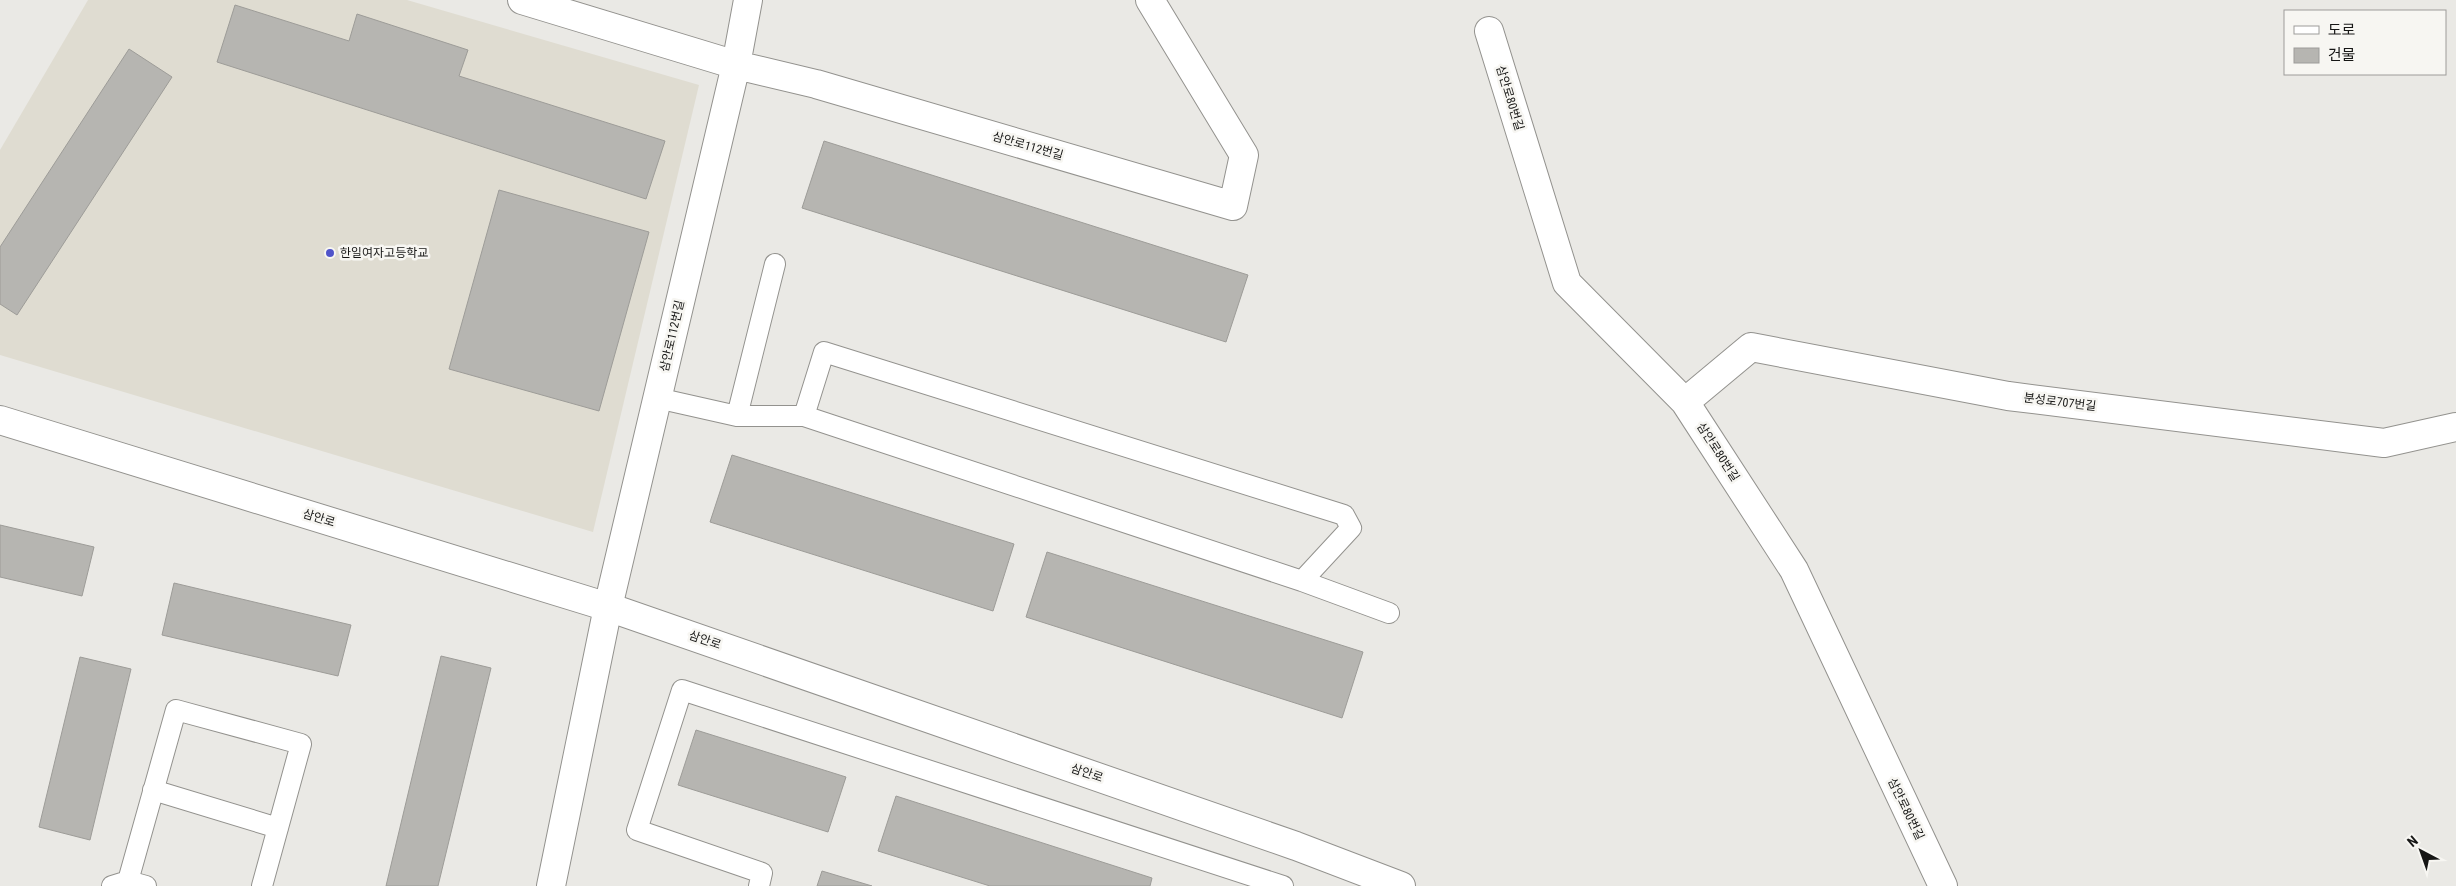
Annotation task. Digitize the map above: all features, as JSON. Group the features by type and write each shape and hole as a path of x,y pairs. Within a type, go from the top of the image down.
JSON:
{"street":[{"name":"삼안로112번길","path":"522,0 736,65 816,84 1233,206 1244,155 1150,0"},
{"name":"삼안로112번길","path":"551,886 608,607 736,65 748,0"},
{"name":"삼안로80번길","path":"1489,31 1567,283 1685,402 1794,570 1943,886"},
{"name":"분성로707번길","path":"1685,402 1751,347 2008,396 2384,444 2456,427"},
{"name":"삼안로","path":"0,420 608,607 1286,843 1401,886"}],"lane":[{"path":"736,416 775,264"},
{"path":"804,416 824,352 1344,515 1351,528 1302,581"},
{"path":"657,398 736,416 804,416 1302,581 1389,613"},
{"path":"759,886 762,873 637,830 682,690 1283,886"},
{"path":"129,884 176,710 301,744 262,886"},
{"path":"153,790 278,828"}],"shaded area":[{"name":"한일여자고등학교","path":"88,0 407,0 699,85 593,532 0,355 0,150"}],"building":[{"path":"235,5 349,41 357,14 468,50 459,76 665,141 646,199 217,62"},
{"path":"129,49 172,77 17,315 0,304 0,247"},
{"path":"824,141 1248,275 1226,342 802,208"},
{"path":"499,190 649,232 599,411 449,369"},
{"path":"732,455 1014,544 993,611 710,522"},
{"path":"0,525 94,547 82,596 0,577"},
{"path":"1047,552 1363,652 1342,718 1026,617"},
{"path":"174,583 351,625 338,676 162,635"},
{"path":"441,656 491,668 438,886 386,886"},
{"path":"80,657 131,669 90,840 39,827"},
{"path":"696,730 846,777 828,832 678,785"},
{"path":"896,796 1152,878 1150,886 990,886 878,851"},
{"path":"822,871 872,886 817,886"}],"place":[{"name":"한일여자고등학교","path":"330,253"}]}
